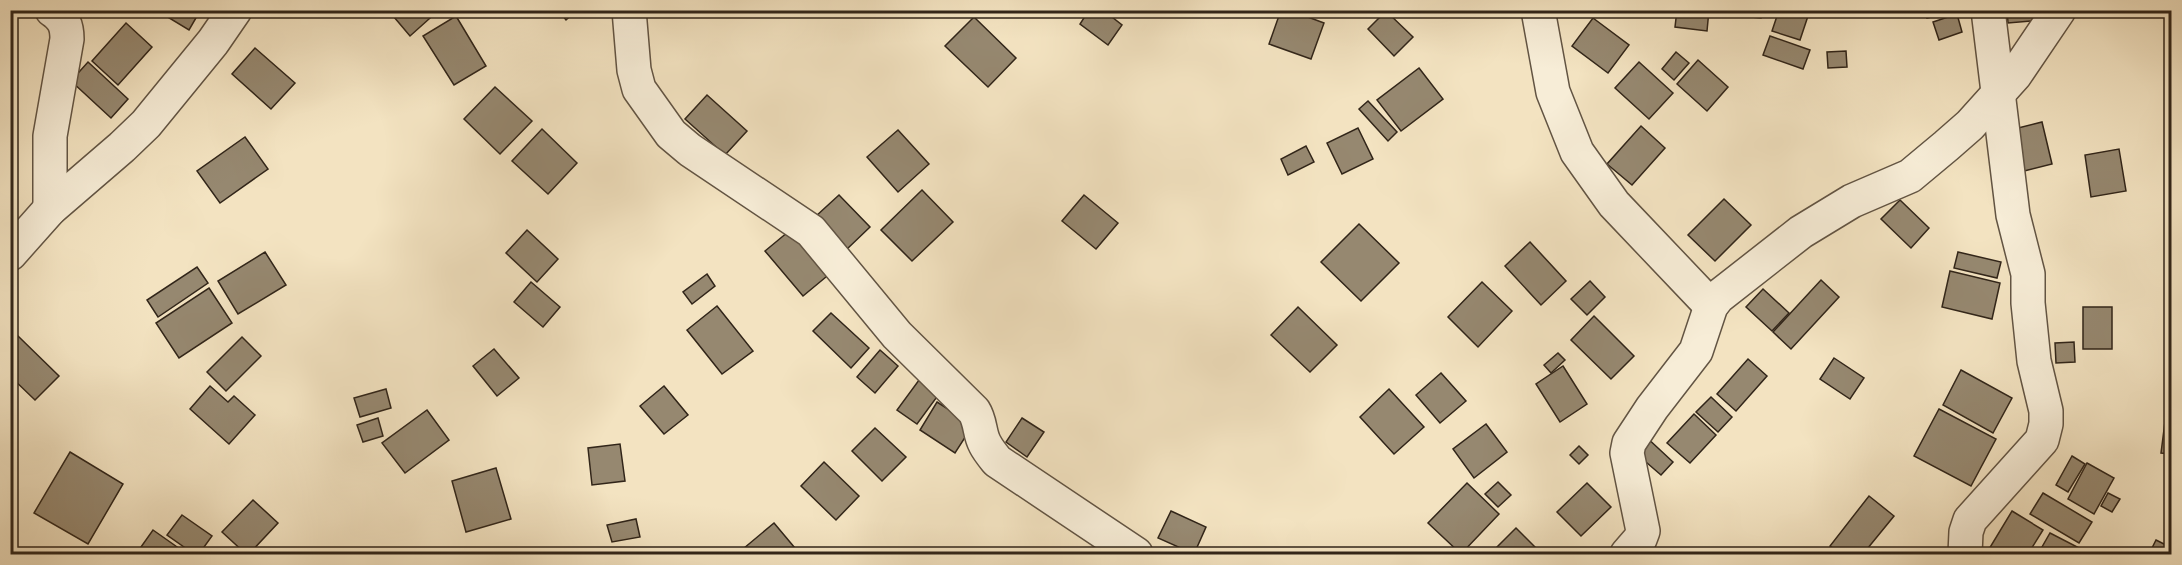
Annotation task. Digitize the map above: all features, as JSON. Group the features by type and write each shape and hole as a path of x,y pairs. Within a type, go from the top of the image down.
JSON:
{"street":[{"path":"50,209 50,136 67,39 67,27 60,15 52,10"},
{"path":"10,254 50,209 146,124 213,42 235,10"},
{"path":"629,10 634,70 639,89 671,134 690,150 811,231 904,342 974,411 980,421 985,445 997,461 1136,555"},
{"path":"1538,10 1552,92 1577,152 1614,204 1711,306"},
{"path":"1965,555 1966,532 1970,520 2042,440 2046,424 2046,411 2034,361 2028,303 2028,274 2013,215 1988,10"},
{"path":"1627,555 1640,539 1642,531 1627,453 1629,444 1696,351 1711,306 1728,288 1801,232 1852,201 1910,176 1970,125 2015,75 2060,10"}],"building":[{"path":"156,10 200,10 200,11 189,30"},
{"path":"402,10 439,10 410,36 394,17"},
{"path":"558,10 577,10 566,20"},
{"path":"1089,10 1103,10 1122,25 1108,45 1080,24"},
{"path":"1281,10 1289,10 1324,23 1311,59 1269,44"},
{"path":"1677,10 1709,10 1707,31 1675,27"},
{"path":"1730,10 1762,10 1761,18 1729,15"},
{"path":"1779,10 1810,10 1800,40 1772,31"},
{"path":"1925,10 1956,10 1956,11 1927,18"},
{"path":"2007,10 2043,10 2044,20 2008,23"},
{"path":"1386,11 1413,37 1394,56 1368,29"},
{"path":"1957,14 1962,32 1939,40 1933,22"},
{"path":"456,16 486,66 454,85 423,36"},
{"path":"974,17 1016,58 988,87 945,46"},
{"path":"1593,18 1629,45 1608,73 1572,46"},
{"path":"126,23 152,47 118,85 92,61"},
{"path":"1770,36 1810,50 1803,69 1763,55"},
{"path":"255,48 295,83 271,109 232,74"},
{"path":"1846,51 1847,67 1828,68 1827,52"},
{"path":"1676,52 1689,63 1674,80 1662,69"},
{"path":"1698,60 1728,87 1707,111 1677,84"},
{"path":"88,62 128,99 111,118 71,81"},
{"path":"1639,62 1673,93 1649,119 1615,88"},
{"path":"1419,68 1443,99 1401,131 1377,100"},
{"path":"495,87 532,121 500,154 464,119"},
{"path":"707,95 747,131 725,155 685,119"},
{"path":"1368,101 1397,132 1388,141 1359,109"},
{"path":"2042,122 2052,164 2020,172 2010,130"},
{"path":"1641,126 1665,148 1632,185 1607,164"},
{"path":"1358,128 1373,159 1342,174 1327,143"},
{"path":"542,129 577,163 548,194 512,161"},
{"path":"898,130 929,164 898,192 867,157"},
{"path":"245,137 268,169 220,203 197,171"},
{"path":"1306,146 1314,162 1288,175 1281,159"},
{"path":"2119,149 2126,191 2091,197 2085,155"},
{"path":"922,190 953,222 912,261 881,230"},
{"path":"839,195 870,227 846,250 815,217"},
{"path":"1084,195 1118,223 1096,249 1062,221"},
{"path":"1724,199 1751,225 1715,261 1688,235"},
{"path":"1900,200 1929,228 1911,248 1881,219"},
{"path":"1359,224 1399,263 1361,301 1321,262"},
{"path":"794,227 832,272 803,296 765,251"},
{"path":"527,230 558,259 537,282 506,253"},
{"path":"1530,242 1566,281 1541,305 1505,266"},
{"path":"265,252 286,285 238,314 218,281"},
{"path":"1958,252 2001,262 1997,278 1954,268"},
{"path":"197,267 208,283 158,317 147,300"},
{"path":"1950,271 2000,283 1992,319 1942,307"},
{"path":"707,274 715,286 692,304 683,292"},
{"path":"1821,280 1839,297 1791,349 1773,332"},
{"path":"1590,281 1605,297 1587,315 1571,299"},
{"path":"531,282 560,307 543,327 514,302"},
{"path":"1482,282 1512,311 1478,347 1448,317"},
{"path":"209,288 232,323 179,358 156,323"},
{"path":"1763,289 1789,313 1772,331 1746,307"},
{"path":"717,306 753,351 722,374 687,330"},
{"path":"1298,307 1337,345 1310,372 1271,335"},
{"path":"2083,307 2112,307 2112,349 2083,349"},
{"path":"831,313 869,348 851,368 813,331"},
{"path":"1594,316 1634,356 1611,379 1571,340"},
{"path":"2172,320 2172,368 2168,368"},
{"path":"18,336 59,376 35,400 10,376 10,362 16,357 10,352 10,343"},
{"path":"242,337 261,356 226,391 207,372"},
{"path":"2074,342 2075,362 2056,363 2055,343"},
{"path":"494,349 519,378 497,396 473,366"},
{"path":"880,350 898,366 875,393 857,377"},
{"path":"1558,353 1565,360 1551,373 1544,365"},
{"path":"1834,358 1864,378 1850,399 1820,379"},
{"path":"1748,359 1767,376 1736,411 1717,394"},
{"path":"1563,366 1587,404 1560,422 1536,384"},
{"path":"1961,370 2012,398 1993,433 1943,405"},
{"path":"1441,373 1466,401 1440,423 1416,395"},
{"path":"922,376 942,390 917,424 897,410"},
{"path":"210,386 228,402 234,396 255,415 229,444 190,409"},
{"path":"664,386 688,415 664,434 640,406"},
{"path":"386,389 391,408 360,417 354,398"},
{"path":"1389,389 1424,427 1394,454 1360,417"},
{"path":"1711,397 1732,417 1718,432 1696,412"},
{"path":"937,402 973,425 955,453 920,430"},
{"path":"2167,406 2172,407 2172,454 2161,453"},
{"path":"1939,409 1996,439 1971,486 1914,456"},
{"path":"427,410 449,440 405,473 382,443"},
{"path":"1694,414 1716,435 1690,463 1667,443"},
{"path":"378,418 383,436 363,442 357,425"},
{"path":"1022,418 1044,432 1027,457 1006,442"},
{"path":"1486,424 1507,452 1474,478 1453,449"},
{"path":"875,428 906,457 882,481 852,451"},
{"path":"1644,435 1673,462 1661,475 1632,450"},
{"path":"620,444 625,481 592,485 588,448"},
{"path":"1579,446 1588,455 1579,464 1570,455"},
{"path":"70,452 123,484 88,544 34,513"},
{"path":"2072,456 2085,464 2068,492 2056,485"},
{"path":"824,462 859,496 836,520 801,486"},
{"path":"2087,463 2114,478 2094,514 2068,499"},
{"path":"496,468 511,519 466,532 452,481"},
{"path":"1498,482 1511,495 1498,507 1485,494"},
{"path":"1467,483 1499,514 1461,554 1428,523"},
{"path":"1587,483 1611,507 1581,536 1557,512"},
{"path":"2043,493 2092,522 2079,543 2030,514"},
{"path":"2108,493 2120,499 2112,512 2101,506"},
{"path":"1869,496 1894,516 1863,554 1841,554 1830,546"},
{"path":"253,500 278,523 249,554 246,554 222,532"},
{"path":"1171,511 1206,527 1194,554 1158,538"},
{"path":"2012,511 2043,530 2028,554 1986,554"},
{"path":"182,515 212,536 199,554 194,554 167,535"},
{"path":"636,519 640,537 612,542 607,525"},
{"path":"774,523 800,554 737,554"},
{"path":"1516,528 1542,554 1490,554"},
{"path":"153,530 187,554 136,554"},
{"path":"2050,533 2087,552 2086,554 2038,554"},
{"path":"2156,540 2172,548 2172,554 2149,554"}]}
